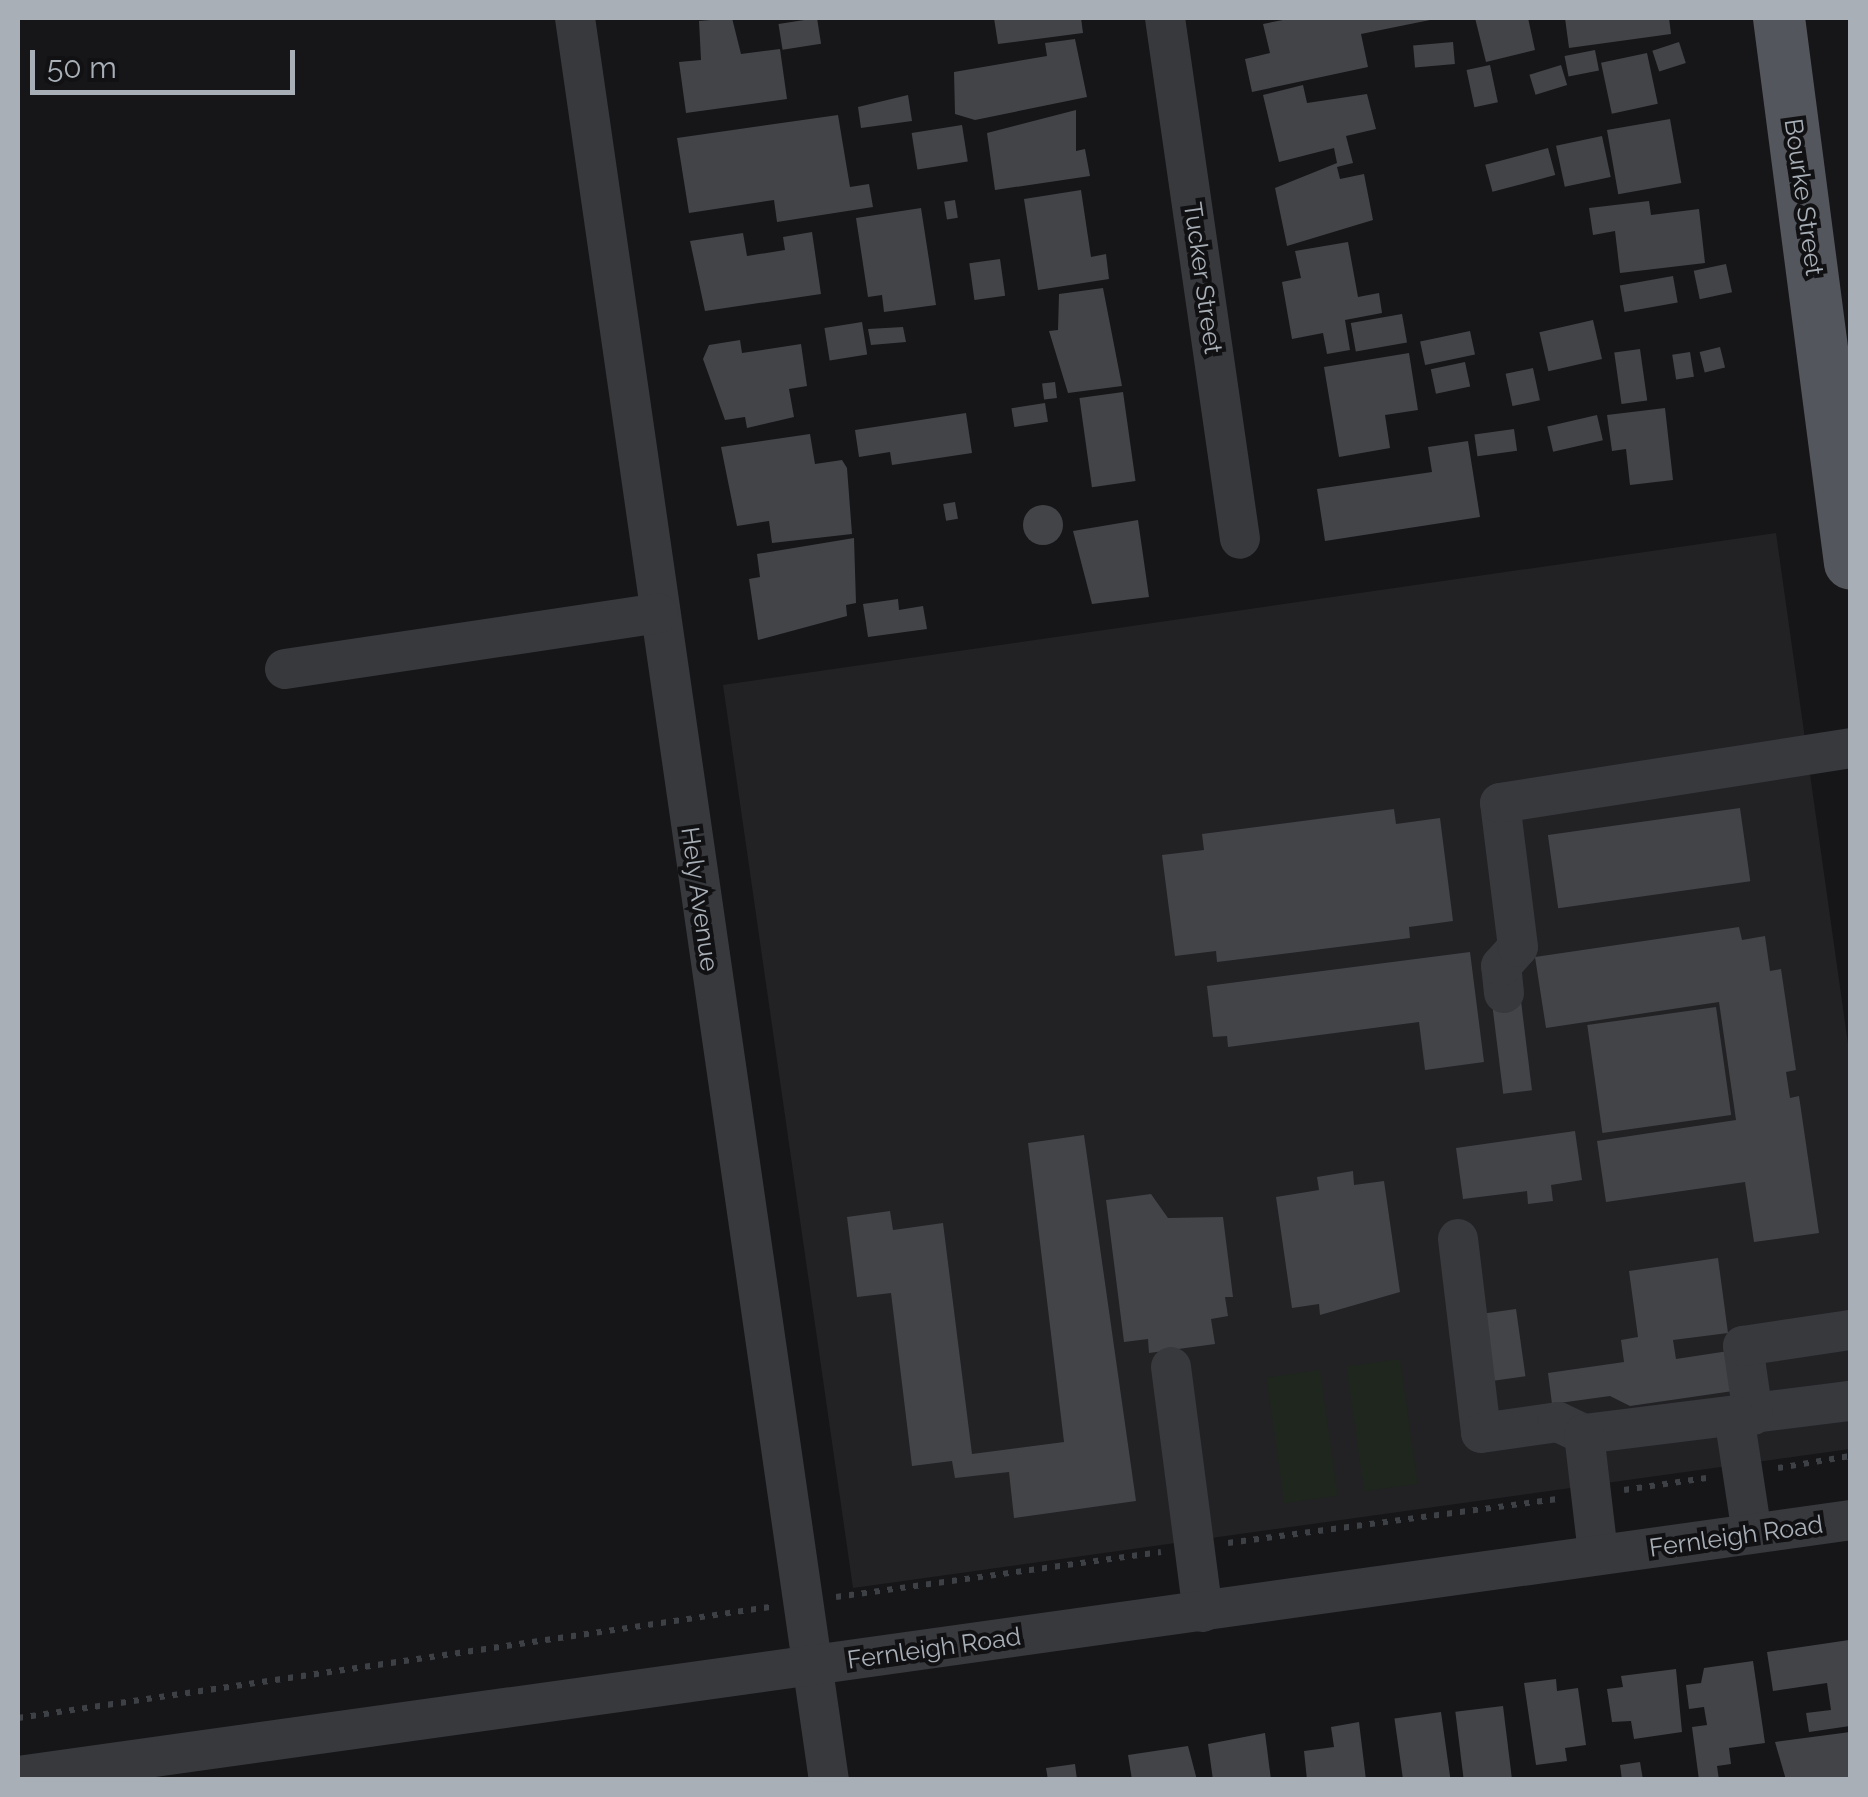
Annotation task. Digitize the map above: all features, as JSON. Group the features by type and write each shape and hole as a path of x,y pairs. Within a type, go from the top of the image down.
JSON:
{"main road":[{"name":"Bourke Street","path":"1779,18 1830,377 1850,563"},
{"name":"Bourke Street","path":"1830,377 1850,475"}],"street":[{"name":"Hely Avenue","path":"575,18 658,614 830,1780"},
{"name":"Tucker Street","path":"1165,18 1240,539"},
{"path":"286,669 658,614"},
{"path":"1504,993 1501,966 1518,947 1500,803 1850,748"},
{"path":"1458,1239 1481,1434 1558,1422 1584,1434 1850,1400"},
{"path":"1850,1330 1743,1346 1743,1473 1769,1531 1850,1545"},
{"path":"1171,1367 1203,1612"},
{"path":"1584,1434 1598,1554"},
{"name":"Fernleigh Road","path":"18,1776 1850,1520"}],"path":[{"path":"848,1595 1850,1456"},
{"path":"18,1718 754,1610"}],"shaded area":[{"path":"1776,533 1850,1058 1850,1449 853,1588 723,685"},
{"path":"1400,1359 1418,1484 1364,1491 1347,1367"},
{"path":"1320,1370 1338,1496 1284,1503 1267,1378"}],"building":[{"path":"732,18 741,54 780,49 787,99 686,113 679,62 701,60 699,21"},
{"path":"817,18 821,44 783,50 778,24"},
{"path":"994,18 1081,18 1083,33 998,44"},
{"path":"1293,18 1435,19 1361,34 1368,67 1252,92 1245,59 1270,53 1263,24"},
{"path":"1475,18 1528,18 1535,50 1486,62"},
{"path":"1565,18 1669,18 1671,34 1569,48"},
{"path":"1075,39 1087,97 975,120 955,114 954,72 1047,56 1045,43"},
{"path":"1453,42 1455,64 1415,67 1413,45"},
{"path":"1679,42 1686,63 1659,72 1652,51"},
{"path":"1595,50 1599,71 1569,77 1565,56"},
{"path":"1647,53 1658,104 1612,114 1601,63"},
{"path":"1490,65 1498,102 1474,107 1467,70"},
{"path":"1561,65 1567,85 1536,95 1529,75"},
{"path":"1303,85 1307,103 1367,94 1376,129 1346,136 1353,163 1337,167 1340,179 1364,174 1373,220 1287,246 1275,188 1337,163 1334,148 1279,162 1263,95"},
{"path":"908,95 912,121 861,128 858,107"},
{"path":"1076,110 1076,151 1085,149 1090,176 995,190 987,133"},
{"path":"838,115 850,187 869,184 873,207 777,222 774,200 689,213 677,138"},
{"path":"1670,119 1681,183 1618,194 1607,130"},
{"path":"962,125 968,162 917,170 912,133"},
{"path":"1602,136 1611,177 1565,187 1556,146"},
{"path":"1548,148 1555,175 1492,192 1485,165"},
{"path":"1081,190 1091,257 1106,254 1109,279 1038,290 1024,199"},
{"path":"955,200 958,218 947,219 944,202"},
{"path":"1649,201 1651,215 1699,209 1705,263 1620,273 1615,231 1593,235 1589,208"},
{"path":"921,208 936,305 884,312 882,295 868,297 856,218"},
{"path":"812,232 821,294 705,311 690,241 743,233 747,256 785,250 783,237"},
{"path":"1348,242 1358,297 1379,293 1382,313 1345,320 1350,350 1327,354 1323,333 1292,339 1282,282 1301,278 1295,251"},
{"path":"1000,259 1005,296 974,300 969,263"},
{"path":"1726,264 1732,292 1700,299 1694,271"},
{"path":"1673,276 1678,303 1625,312 1620,285"},
{"path":"1103,288 1122,386 1068,393 1049,331 1058,330 1059,294"},
{"path":"1402,314 1407,343 1356,352 1351,323"},
{"path":"1593,320 1602,359 1548,371 1539,332"},
{"path":"862,322 867,355 830,361 824,328"},
{"path":"903,327 906,342 871,345 868,329"},
{"path":"1470,331 1475,354 1425,365 1420,342"},
{"path":"740,340 742,353 801,344 807,386 789,389 794,417 747,428 745,417 725,420 703,359 709,345"},
{"path":"1720,347 1725,367 1705,372 1700,352"},
{"path":"1640,349 1647,400 1621,404 1614,353"},
{"path":"1690,352 1694,377 1676,380 1672,355"},
{"path":"1409,353 1418,410 1385,415 1390,448 1339,457 1324,367"},
{"path":"1465,362 1470,386 1436,394 1431,369"},
{"path":"1533,368 1540,400 1512,406 1506,374"},
{"path":"1055,382 1057,398 1044,399 1042,384"},
{"path":"1123,392 1136,481 1092,487 1079,398"},
{"path":"1045,403 1048,422 1014,427 1011,408"},
{"path":"1665,408 1673,480 1630,485 1626,449 1612,451 1607,415"},
{"path":"966,413 972,453 892,465 890,452 859,457 855,430"},
{"path":"1597,415 1603,440 1553,452 1547,426"},
{"path":"1514,429 1517,451 1477,456 1474,435"},
{"path":"810,434 815,464 842,460 847,468 852,534 772,543 769,521 737,526 721,447"},
{"path":"1468,441 1480,517 1325,541 1317,489 1432,472 1428,447"},
{"path":"955,502 958,519 946,521 943,504"},
{"path":"1043,505 1057,511 1063,525 1057,539 1043,545 1029,539 1023,525 1029,511"},
{"path":"1138,520 1149,597 1092,604 1073,531"},
{"path":"854,538 856,603 846,605 847,616 758,640 749,579 760,577 757,554"},
{"path":"898,599 899,610 923,606 927,629 868,637 863,604"},
{"path":"1740,808 1750,881 1558,908 1548,835"},
{"path":"1394,809 1396,824 1440,818 1453,921 1409,927 1410,938 1217,962 1216,951 1175,956 1162,855 1204,850 1202,834"},
{"path":"1739,927 1742,940 1765,936 1770,971 1781,969 1796,1070 1786,1072 1790,1098 1799,1096 1819,1233 1754,1242 1745,1182 1606,1202 1597,1141 1736,1120 1719,1002 1546,1028 1535,957"},
{"path":"1470,952 1484,1062 1425,1070 1419,1022 1228,1047 1227,1036 1213,1037 1207,986"},
{"path":"1521,1001 1532,1090 1503,1094 1492,1005"},
{"path":"1716,1007 1731,1115 1602,1133 1587,1025"},
{"path":"1575,1131 1582,1180 1551,1185 1553,1201 1528,1204 1527,1191 1463,1199 1456,1148"},
{"path":"1084,1135 1136,1501 1014,1518 1009,1472 955,1478 952,1461 912,1466 891,1293 857,1297 847,1217 890,1211 893,1230 943,1223 972,1454 1064,1442 1028,1143"},
{"path":"1353,1171 1354,1185 1384,1181 1400,1292 1320,1315 1319,1304 1292,1308 1276,1197 1319,1190 1317,1177"},
{"path":"1151,1194 1168,1218 1223,1217 1233,1297 1225,1297 1228,1316 1211,1319 1215,1344 1149,1353 1148,1339 1124,1342 1106,1200"},
{"path":"1718,1258 1728,1333 1673,1340 1676,1359 1735,1350 1740,1390 1630,1406 1610,1396 1552,1404 1548,1373 1624,1362 1621,1340 1638,1337 1629,1271"},
{"path":"1516,1309 1525,1376 1492,1381 1482,1314"},
{"path":"1849,1640 1850,1726 1809,1732 1806,1713 1831,1710 1827,1683 1773,1691 1767,1652"},
{"path":"1753,1661 1765,1743 1729,1748 1731,1764 1717,1766 1719,1780 1699,1780 1692,1727 1707,1725 1704,1707 1689,1709 1686,1685 1701,1683 1704,1668"},
{"path":"1676,1669 1682,1732 1634,1739 1631,1721 1612,1722 1607,1689 1623,1687 1621,1676"},
{"path":"1556,1679 1557,1691 1578,1688 1586,1745 1565,1748 1567,1761 1536,1765 1524,1683"},
{"path":"1503,1706 1512,1780 1464,1780 1455,1712"},
{"path":"1441,1712 1451,1780 1403,1780 1394,1719"},
{"path":"1359,1722 1366,1780 1307,1780 1304,1751 1334,1747 1331,1727"},
{"path":"1850,1732 1850,1780 1786,1780 1775,1742"},
{"path":"1265,1733 1271,1780 1213,1780 1208,1744"},
{"path":"1188,1746 1197,1780 1132,1780 1128,1755"},
{"path":"1640,1762 1643,1780 1622,1780 1620,1765"},
{"path":"1075,1764 1077,1780 1048,1780 1046,1768"}]}
